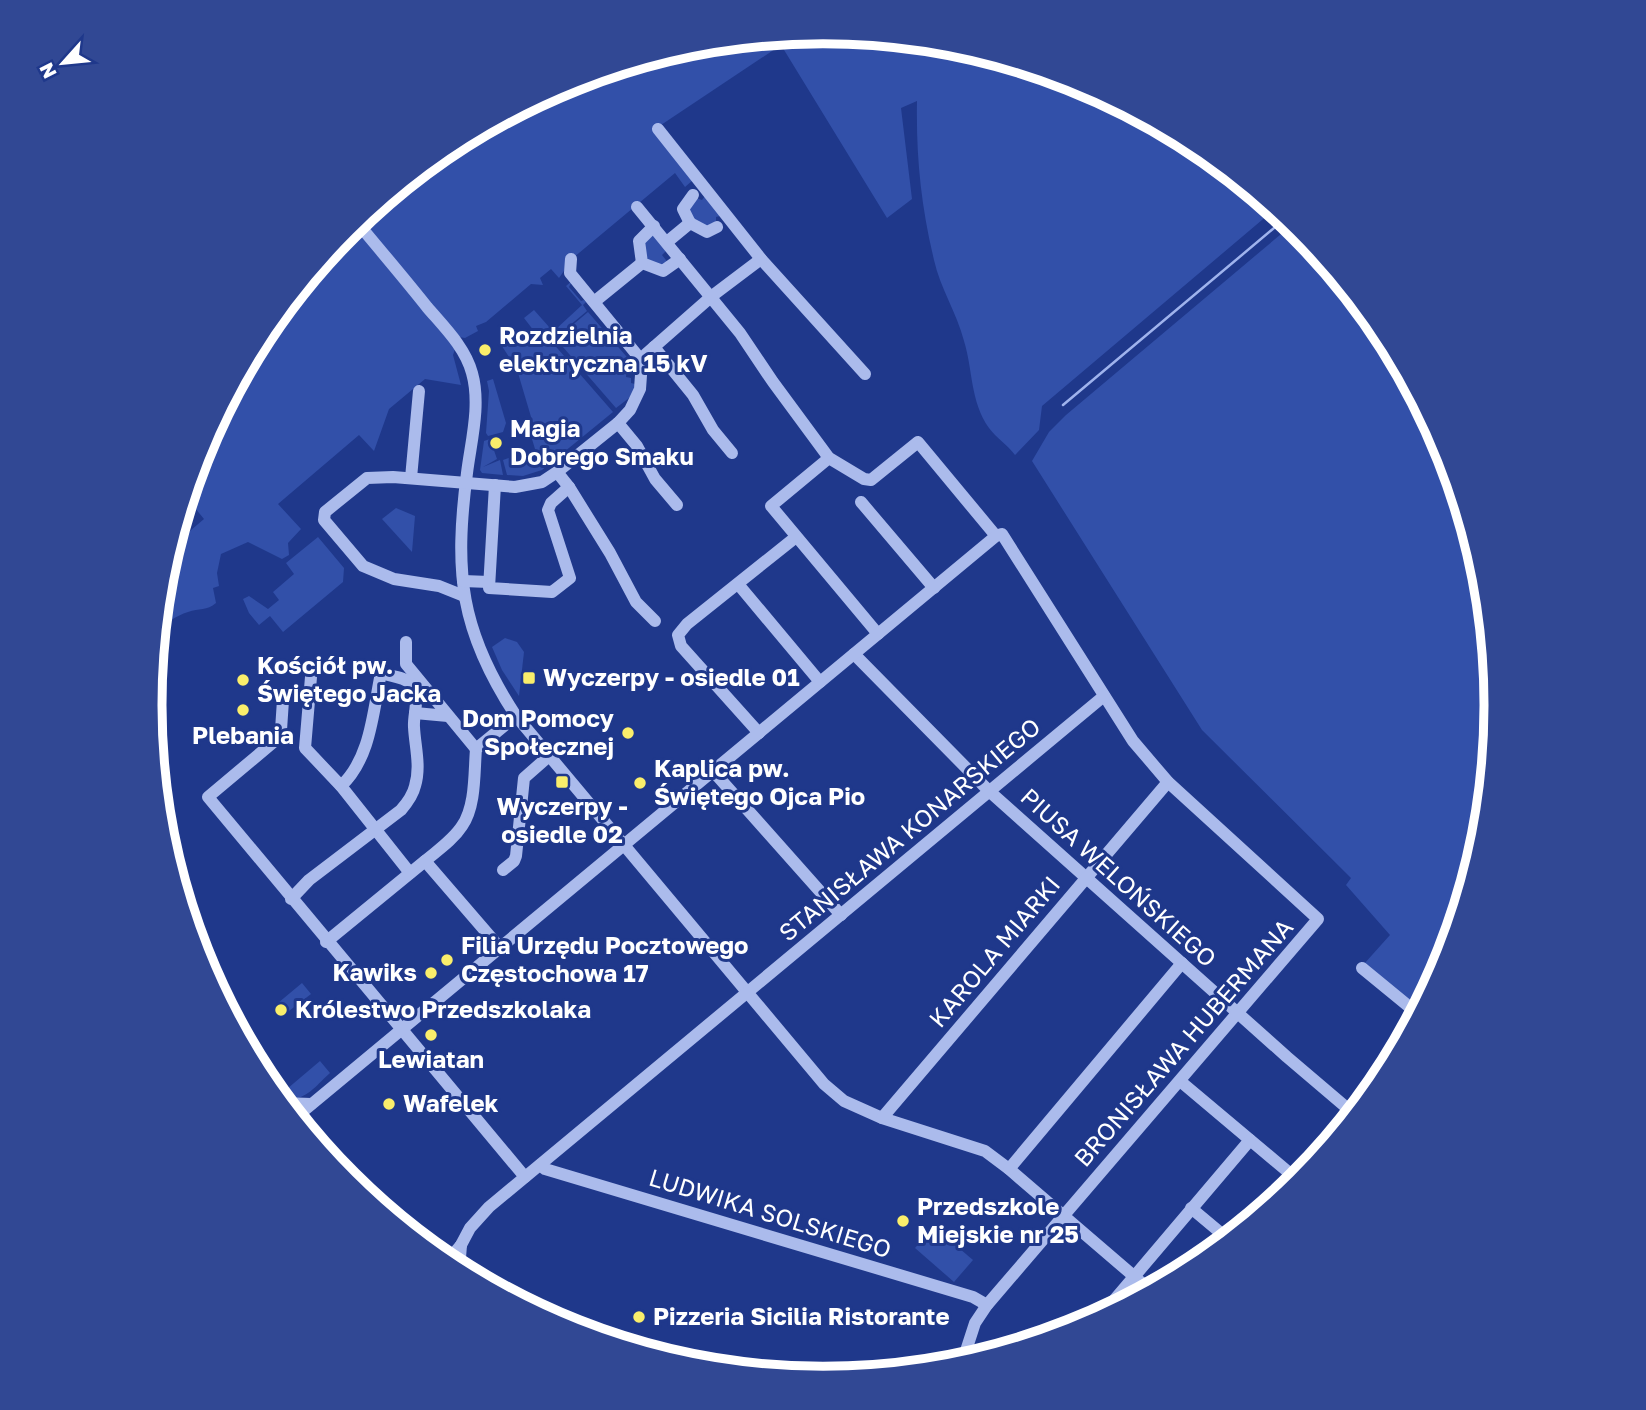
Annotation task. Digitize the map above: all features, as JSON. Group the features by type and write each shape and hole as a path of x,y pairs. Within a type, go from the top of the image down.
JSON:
{"street":[{"path":"658,129 761,259 866,374"},
{"path":"692,195 683,209 690,223 707,232 717,227"},
{"path":"637,207 712,296 829,458 864,479 871,480 918,442 999,535 1133,741 1168,782"},
{"path":"667,242 690,223"},
{"path":"642,263 639,241 654,226"},
{"path":"363,230 454,340 468,362 476,394 466,483 462,551 464,596 472,633 483,660 516,716 824,1084 844,1101 882,1118 985,1151 1009,1168 1143,1284"},
{"path":"571,259 570,273 642,361"},
{"path":"642,263 663,271 680,259"},
{"path":"464,596 439,586 394,579 363,566 324,520 325,512 368,478 411,478 529,486 541,482 618,423 630,410 639,392 642,361 654,347 712,296 761,259"},
{"path":"594,302 642,263"},
{"path":"654,347 693,395 713,430 732,453"},
{"path":"411,478 419,391"},
{"path":"618,423 637,446 654,480 677,505"},
{"path":"829,458 771,506 878,634"},
{"path":"557,472 610,553 636,603 654,621"},
{"path":"495,485 489,587 546,592 554,591 568,580 570,575 548,510 551,503 569,487"},
{"path":"861,502 934,588"},
{"path":"302,1112 999,535"},
{"path":"759,733 678,641 678,635 687,624 796,537"},
{"path":"463,581 489,582"},
{"path":"738,584 820,682"},
{"path":"406,642 406,663 476,749"},
{"name":"PIUSA WELOŃSKIEGO","path":"854,654 989,791 1348,1108"},
{"path":"291,899 309,880 401,810 415,787 418,759 413,724 416,696 407,680 381,673 366,746 341,786"},
{"path":"311,677 305,748 341,786 410,873"},
{"name":"STANISŁAWA KONARSKIEGO","path":"454,1254 482,1214 525,1177 1104,696"},
{"path":"283,700 281,730 276,740 208,797 326,942 525,1177"},
{"path":"415,713 448,716"},
{"path":"326,942 453,838 470,811 476,749 516,716"},
{"path":"503,870 516,856 524,778 549,756"},
{"path":"713,771 841,915"},
{"name":"KAROLA MIARKI","path":"882,1118 1168,782"},
{"name":"BRONISŁAWA HUBERMANA","path":"970,1350 975,1323 987,1305 1318,919 1168,782"},
{"path":"425,861 500,948"},
{"path":"1009,1168 1182,963"},
{"path":"1363,968 1410,1008"},
{"path":"1181,1081 1290,1174"},
{"path":"295,1103 312,1104"},
{"path":"1115,1298 1250,1140"},
{"name":"LUDWIKA SOLSKIEGO","path":"540,1165 545,1169 973,1297 987,1305"},
{"path":"1191,1208 1221,1234"},
{"name":"STANISŁAWA KONARSKIEGO","path":"460,1257 461,1245"}],"shaded area":[{"path":"823,44 909,49 994,66 1076,94 1154,132 1226,180 1267,216 1042,406 1039,430 1015,455 992,432 978,407 961,331 940,281 929,240 920,181 917,101 901,108 912,199 887,218 781,45 661,125 693,180 685,187 675,173 573,258 559,278 551,269 540,278 543,285 531,284 486,322 476,326 478,331 465,338 459,337 453,355 461,385 425,379 389,409 374,451 359,435 278,504 301,529 288,543 289,555 282,559 248,542 221,554 217,573 219,586 213,588 216,603 179,615 167,623 183,537 204,519 193,505 197,492 212,452 250,374 298,302 355,237 420,180 492,132 570,94 652,66 737,49 780,45"},
{"path":"705,196 720,216 703,229 688,212 696,198 702,200"},
{"path":"1285,231 1348,302 1396,374 1434,452 1462,534 1472,576 1483,662 1483,748 1472,834 1449,918 1412,1006 1364,964 1390,935 1346,885 1351,878 1202,730 1032,461 1049,432"},
{"path":"654,233 667,250 662,255 669,264 665,268 645,261 641,242"},
{"path":"572,281 569,287 581,301 586,302 583,305 587,311 551,341 613,412 542,470 523,476 507,475 503,460 511,457 513,466 525,463 523,453 535,449 529,429 534,427 513,356 509,357 498,340 511,329 522,342 534,331 524,318 534,310 550,328 556,329 582,305 566,286"},
{"path":"588,312 632,363 627,365 626,377 631,378 631,383 635,384 633,395 616,408 556,339"},
{"path":"493,379 506,423 503,432 488,436 487,381"},
{"path":"490,439 497,459 483,467 500,460 503,475 482,473 480,470 484,441"},
{"path":"396,508 415,516 412,552 382,519"},
{"path":"318,537 344,568 343,582 283,632 270,616 259,625 249,613 243,599 249,596 268,609 279,600 273,592 294,574 286,563"},
{"path":"505,638 517,642 524,652 519,696 502,670 492,647"},
{"path":"302,983 311,994 289,1011 285,1011 278,1003"},
{"path":"320,1061 330,1073 302,1096 291,1097 286,1090"},
{"path":"934,1227 973,1260 954,1282 915,1248"}],"waterway":[{"path":"1063,405 1278,225"}],"place":[{"name":"Rozdzielnia elektryczna 15 kV","path":"485,350"},
{"name":"Magia Dobrego Smaku","path":"496,443"},
{"name":"Wyczerpy - osiedle 01","path":"529,678"},
{"name":"Kościół pw. Świętego Jacka","path":"243,680"},
{"name":"Plebania","path":"243,710"},
{"name":"Dom Pomocy Społecznej","path":"628,733"},
{"name":"Wyczerpy - osiedle 02","path":"562,782"},
{"name":"Kaplica pw. Świętego Ojca Pio","path":"640,783"},
{"name":"Filia Urzędu Pocztowego Częstochowa 17","path":"447,960"},
{"name":"Kawiks","path":"431,973"},
{"name":"Królestwo Przedszkolaka","path":"281,1010"},
{"name":"Lewiatan","path":"431,1035"},
{"name":"Wafelek","path":"389,1104"},
{"name":"Przedszkole Miejskie nr 25","path":"903,1221"},
{"name":"Pizzeria Sicilia Ristorante","path":"639,1317"}]}
